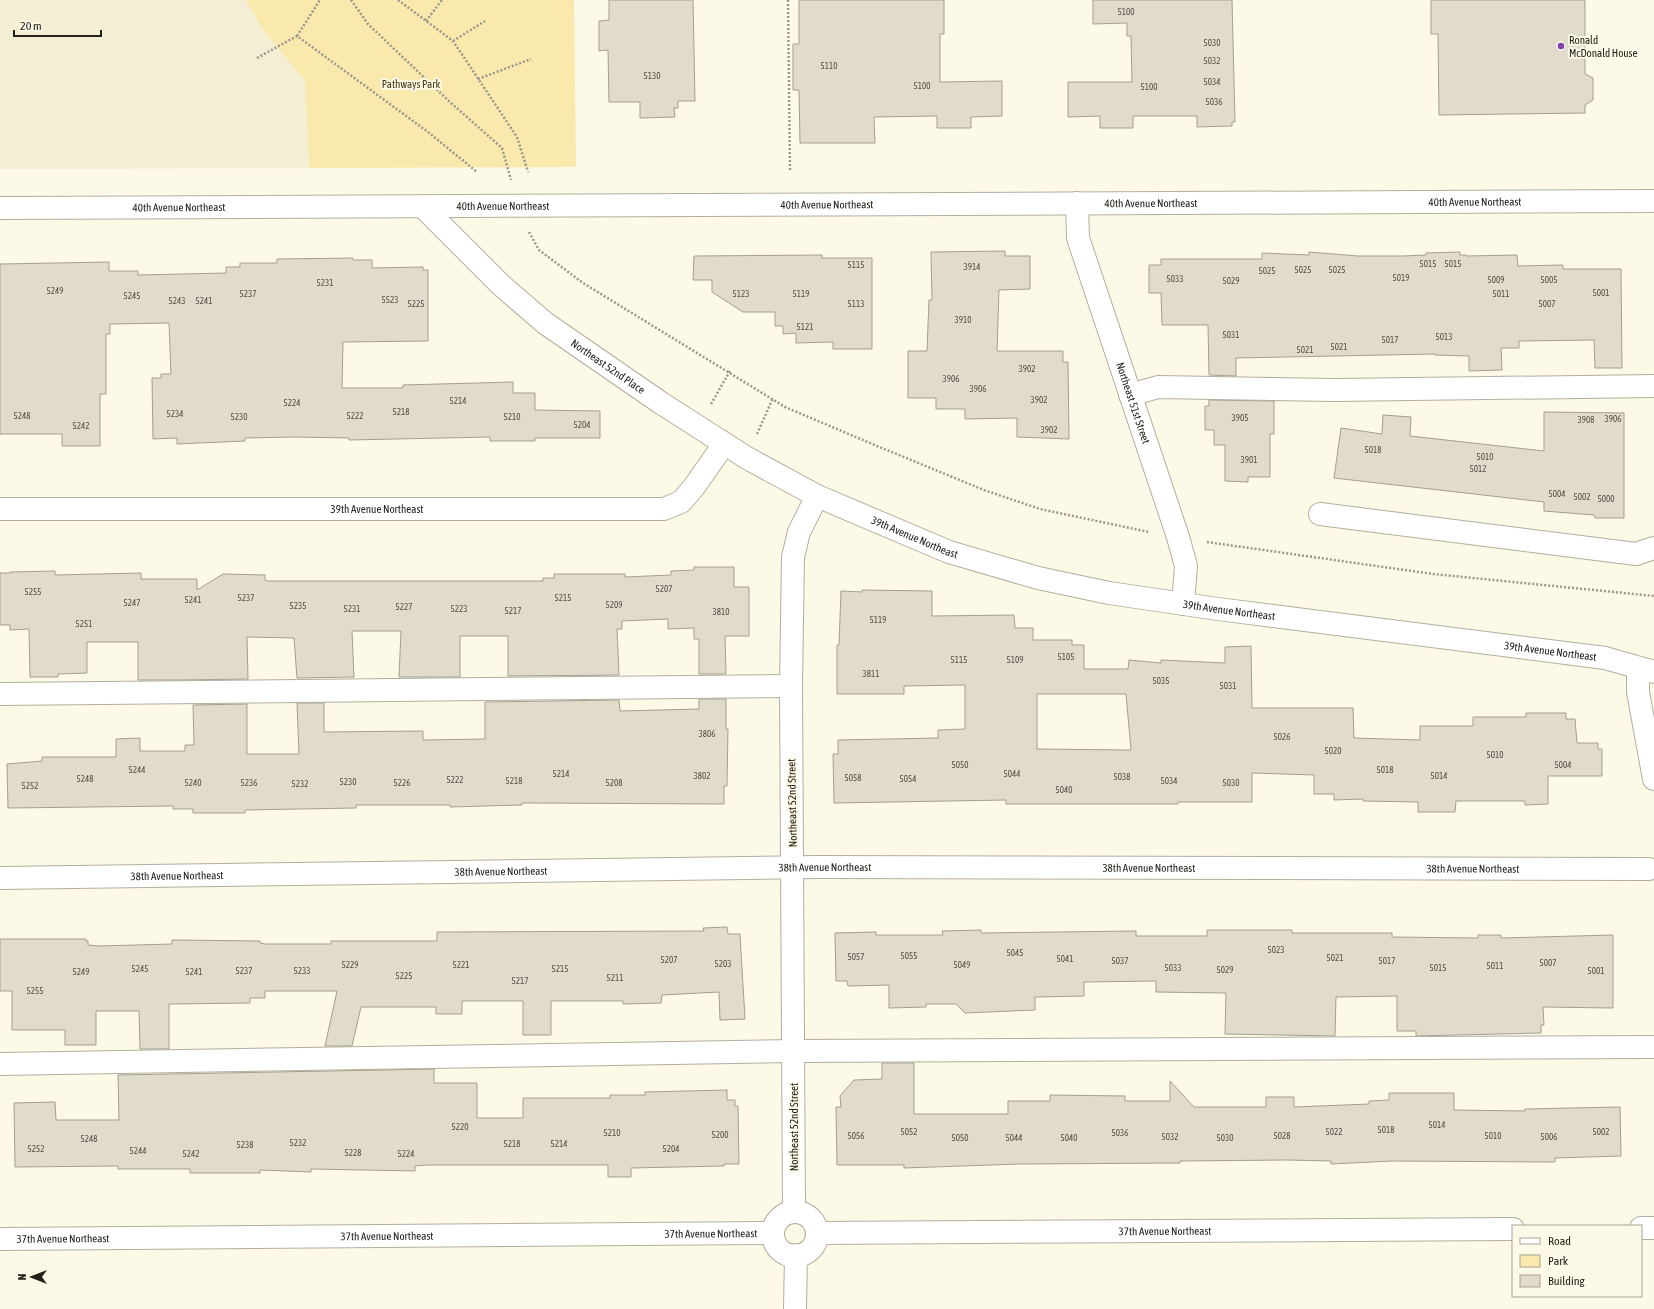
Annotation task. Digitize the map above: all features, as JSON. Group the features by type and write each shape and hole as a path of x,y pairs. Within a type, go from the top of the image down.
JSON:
{"street":[{"name":"40th Avenue Northeast","path":"0,208 1654,201"},
{"name":"Northeast 51st Street","path":"1077,203 1078,238 1158,475 1186,566 1183,604"},
{"name":"Northeast 52nd Place","path":"423,207 501,285 545,323 603,364 724,444 817,496"},
{"path":"1130,395 1158,387 1335,390 1654,386"},
{"name":"39th Avenue Northeast","path":"0,509 664,509 681,502 694,487 724,444"},
{"name":"39th Avenue Northeast","path":"817,496 949,552 1038,578 1109,593 1183,604 1605,658 1646,670"},
{"name":"Northeast 52nd Street","path":"794,1212 791,686 793,558 798,532 817,496"},
{"path":"1320,514 1636,554 1654,548"},
{"path":"1646,670 1638,692 1654,779"},
{"path":"0,694 791,686"},
{"name":"38th Avenue Northeast","path":"0,878 793,868 1652,869"},
{"path":"0,1064 794,1051 1654,1047"},
{"path":"794,1212 806,1215 812,1219 817,1233 816,1241 812,1247 807,1252 796,1255 785,1253 779,1249 775,1243 773,1233 776,1223 780,1217 786,1213 794,1212"},
{"path":"1642,1228 1654,1228"},
{"name":"37th Avenue Northeast","path":"817,1233 1512,1229"},
{"name":"37th Avenue Northeast","path":"0,1239 773,1233"},
{"path":"795,1309 796,1255"}],"path":[{"path":"258,58 297,36 320,0"},
{"path":"350,0 368,24 451,103 502,148 512,182"},
{"path":"398,0 453,41 517,137 528,172"},
{"path":"426,21 442,0"},
{"path":"788,0 790,172"},
{"path":"453,41 485,21"},
{"path":"297,36 428,132 477,172"},
{"path":"478,79 531,59"},
{"path":"532,239 539,250 583,283 785,406 984,490 1040,509 1138,530"},
{"path":"707,410 730,372"},
{"path":"755,438 773,398"},
{"path":"1213,543 1433,574 1654,596"}],"shaded area":[{"path":"0,0 246,0 262,28 305,81 309,168 0,169"}],"green space":[{"name":"Pathways Park","path":"246,0 574,0 576,167 309,168 305,81 262,28"}],"building":[{"path":"609,0 693,0 695,101 678,101 678,108 674,108 675,117 640,118 640,102 609,102 608,50 599,51 599,21 609,20"},
{"path":"799,0 944,0 944,34 940,34 940,82 1002,81 1002,116 971,117 971,128 937,128 937,116 874,117 875,143 800,143 799,90 793,90 793,44 799,44"},
{"path":"1093,0 1232,0 1235,122 1232,122 1232,126 1197,127 1197,116 1133,116 1133,128 1100,128 1100,116 1068,117 1068,82 1132,82 1131,36 1127,36 1127,23 1093,24"},
{"name":"Ronald McDonald House","path":"1431,0 1585,0 1585,74 1593,78 1593,100 1585,105 1585,113 1439,115 1438,34 1431,34"},
{"path":"1005,251 1005,256 1030,256 1030,289 999,290 997,351 1063,351 1063,362 1068,362 1069,439 1017,437 1017,418 965,419 965,409 936,409 936,398 908,398 908,351 927,351 929,300 932,300 931,252"},
{"path":"1309,252 1358,256 1403,256 1426,255 1426,253 1460,252 1460,255 1466,256 1517,255 1518,266 1563,265 1563,269 1621,269 1622,368 1595,368 1594,340 1519,341 1519,348 1501,348 1502,370 1469,371 1469,356 1435,354 1236,358 1236,376 1209,375 1208,325 1162,325 1161,293 1149,293 1149,265 1161,265 1161,259 1262,259 1262,253 1309,255"},
{"path":"822,255 822,258 872,258 872,349 833,349 833,342 796,343 796,333 783,334 783,326 775,326 775,312 743,312 712,292 712,280 693,280 694,256"},
{"path":"353,258 353,260 372,260 372,268 423,267 423,270 428,270 428,341 343,342 342,388 403,388 403,385 513,382 513,393 535,393 535,410 600,411 600,438 535,438 535,441 490,441 490,437 349,440 349,438 293,437 245,438 245,441 177,444 177,438 153,439 152,378 161,378 161,374 171,374 169,323 110,324 110,334 106,334 106,394 100,394 100,446 62,446 62,434 0,434 0,264 109,262 109,271 138,271 138,275 226,273 226,267 240,267 240,263 277,263 277,259"},
{"path":"1209,400 1274,401 1274,434 1270,434 1270,477 1248,477 1248,482 1225,481 1225,445 1214,445 1214,430 1205,430 1205,406 1209,406"},
{"path":"1544,412 1624,413 1624,518 1595,518 1594,515 1544,511 1544,502 1334,478 1341,428 1382,434 1383,415 1411,417 1410,436 1544,451"},
{"path":"694,567 734,567 734,587 749,587 749,636 725,636 726,674 699,674 699,639 694,639 694,628 668,629 668,619 622,621 622,629 617,629 619,675 508,676 508,636 460,636 460,677 399,677 401,631 352,631 354,677 297,678 294,638 247,637 248,679 183,680 138,680 138,642 87,642 87,673 58,674 58,677 30,677 29,629 10,630 10,625 0,625 0,573 10,572 55,571 55,575 141,573 141,579 197,579 197,590 223,574 265,575 265,580 268,581 543,581 543,578 554,578 554,574 625,574 625,577 671,575 671,571 694,570"},
{"path":"862,590 932,591 932,616 1014,615 1015,628 1033,628 1033,640 1072,640 1072,645 1084,645 1084,669 1128,669 1129,660 1161,663 1161,660 1225,663 1225,647 1251,646 1252,708 1353,708 1354,738 1420,740 1420,726 1473,726 1473,717 1526,717 1526,713 1566,713 1566,719 1575,719 1577,743 1598,743 1598,749 1602,749 1602,776 1548,776 1548,804 1525,805 1525,801 1456,801 1455,812 1418,812 1418,802 1363,801 1363,799 1334,800 1334,794 1314,794 1314,775 1252,773 1252,802 1178,802 1178,804 1006,804 1006,800 834,803 833,754 838,754 838,740 938,738 938,730 965,729 965,685 904,686 904,694 837,694 837,645 839,645 841,591 862,592","holes":["1037,694 1126,694 1131,750 1037,749"]},
{"path":"699,699 726,699 726,729 728,729 727,786 724,786 724,804 522,803 522,805 450,807 450,805 356,805 356,808 245,810 245,813 193,813 193,809 173,809 173,806 8,808 7,764 42,761 42,757 116,757 116,739 140,738 140,751 185,751 185,745 194,745 193,705 247,704 247,754 299,754 297,703 324,703 324,732 423,731 423,740 485,739 485,702 619,700 620,711 699,709"},
{"path":"727,927 728,934 740,934 745,1019 720,1020 719,992 662,995 661,1003 623,1004 623,1001 551,1001 551,1035 523,1035 523,1001 462,1001 462,1014 436,1014 436,1007 361,1007 352,1046 325,1046 337,991 265,991 265,998 250,998 250,1003 169,1004 169,1049 140,1049 139,1011 96,1011 96,1045 65,1045 65,1030 12,1030 12,991 0,991 0,939 86,939 86,941 88,941 88,945 99,946 172,944 172,940 260,941 260,943 265,944 331,944 331,941 437,941 437,932 704,931 703,928"},
{"path":"981,930 981,933 1136,931 1136,936 1207,936 1207,930 1292,930 1292,933 1392,933 1392,937 1478,938 1478,935 1501,935 1501,938 1613,935 1613,1008 1543,1007 1544,1025 1541,1025 1541,1033 1416,1036 1416,1031 1397,1031 1397,996 1336,997 1335,1036 1225,1034 1226,993 1156,992 1156,981 1084,982 1084,996 1035,997 1035,1010 965,1013 956,1004 926,1004 926,1007 889,1008 889,985 848,986 847,981 836,981 835,933 876,932 876,935 943,935 942,931"},
{"path":"882,1063 914,1063 914,1114 1008,1114 1008,1101 1050,1101 1050,1095 1125,1096 1125,1101 1170,1101 1170,1081 1194,1107 1266,1107 1266,1097 1294,1097 1294,1107 1369,1104 1369,1101 1389,1100 1389,1093 1454,1093 1454,1110 1525,1111 1525,1109 1620,1107 1621,1156 1555,1158 1555,1162 1392,1161 1331,1164 1331,1161 1287,1160 1180,1161 1180,1163 1020,1164 904,1168 904,1165 837,1165 836,1107 841,1107 840,1096 854,1080 882,1079"},
{"path":"434,1069 434,1083 477,1083 477,1118 523,1118 523,1098 610,1098 610,1095 645,1095 645,1092 727,1090 727,1100 735,1100 735,1106 738,1106 739,1164 724,1164 724,1166 631,1168 631,1177 608,1177 608,1165 427,1165 415,1166 415,1171 311,1169 311,1172 260,1170 260,1173 190,1173 190,1169 118,1169 118,1166 15,1167 14,1103 55,1102 56,1120 119,1120 118,1075"}],"place":[{"name":"Ronald McDonald House","path":"1561,46"}]}
